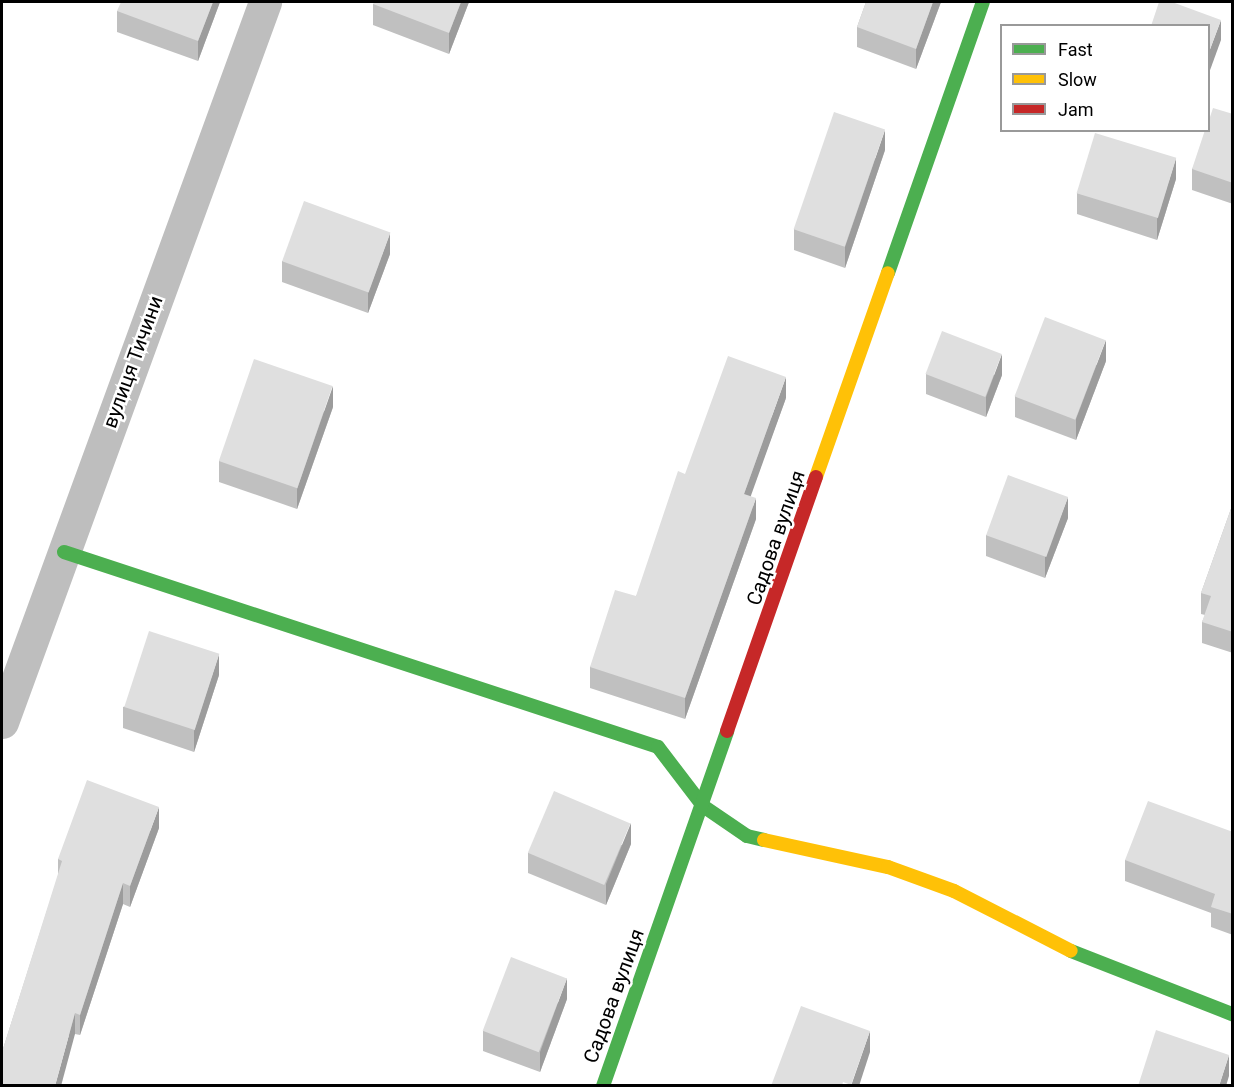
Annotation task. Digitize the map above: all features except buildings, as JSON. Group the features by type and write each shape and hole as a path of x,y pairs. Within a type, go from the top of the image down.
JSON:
{"street":[{"name":"вулиця Тичини","path":"2,722 265,2"},
{"name":"Садова вулиця","path":"603,1086 983,2"},
{"path":"64,552 658,747 703,806 747,836 888,867 954,891 1041,940 1233,1014"}],"traffic: fast":[{"path":"888,273 983,2"},
{"path":"64,552 658,747 703,806 747,836 764,840"},
{"path":"603,1086 727,731"},
{"path":"1071,951 1232,1014"}],"traffic: slow":[{"path":"816,477 888,273"},
{"path":"764,840 888,867 954,891 1071,951"}],"traffic: jam":[{"path":"727,731 816,477"}]}
